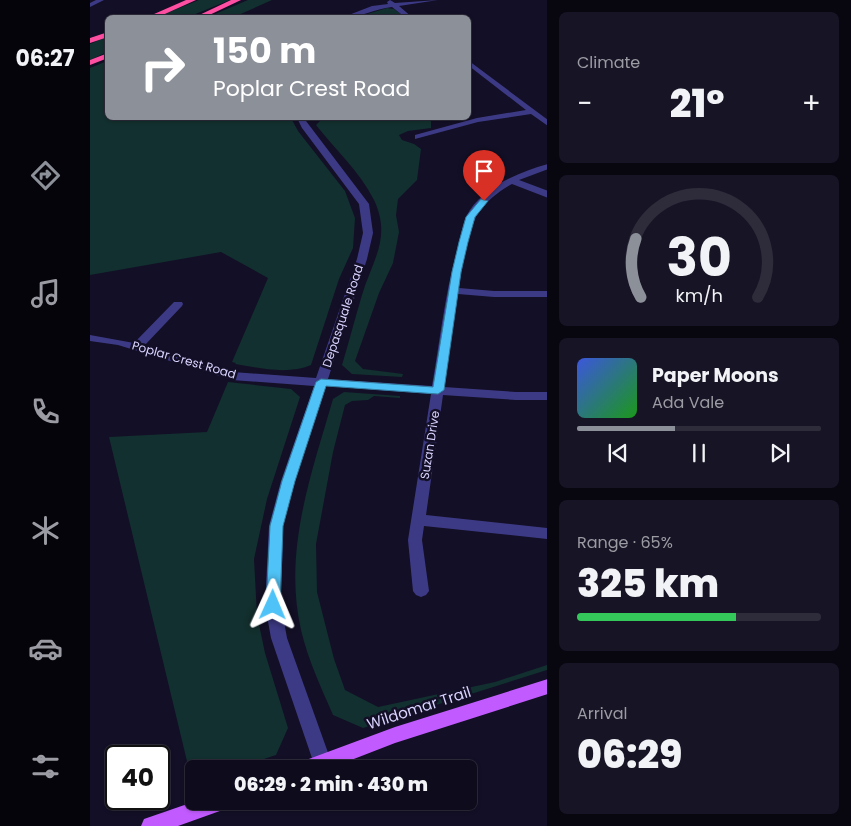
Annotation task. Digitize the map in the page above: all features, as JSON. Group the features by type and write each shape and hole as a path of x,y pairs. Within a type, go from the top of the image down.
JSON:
{"highway":[{"path":"155,15 192,0"},
{"path":"203,15 237,0"},
{"path":"90,41 105,35"},
{"path":"90,63 105,56"}],"main road":[{"name":"Wildomar Trail","path":"325,760 395,735 547,686"},
{"path":"150,826 197,810"}],"street":[{"path":"90,5 101,0"},
{"path":"388,0 406,15"},
{"path":"350,15 361,10 435,0"},
{"path":"471,65 547,124"},
{"path":"418,137 477,120 531,112"},
{"name":"Depasquale Road","path":"302,120 364,204 368,233 362,259 288,481 276,526 273,605 279,638 322,760"},
{"name":"Suzan Drive","path":"421,590 416,540 454,290 470,217 501,186 511,180 547,166"},
{"path":"511,180 547,195"},
{"path":"454,290 494,294 547,294"},
{"path":"136,347 178,304"},
{"name":"Poplar Crest Road","path":"90,338 119,342 232,376 547,396"},
{"path":"419,520 547,534"}],"green space":[{"path":"199,0 230,0 193,15 162,15"},
{"path":"248,0 272,0 238,15 213,15"},
{"path":"387,8 394,9 402,15 364,15"},
{"path":"105,38 105,53 90,60 90,44"},
{"path":"105,62 105,120 292,120 298,131 345,191 355,218 353,248 339,279 311,365 293,370 273,370 232,362 268,278 221,252 90,275 90,68"},
{"path":"321,120 431,120 431,128 408,131 399,135 402,140 414,144 421,149 417,180 398,199 396,215 399,232 393,263 379,293 355,361 363,369 403,374 402,377 352,374 342,365 362,295 378,249 381,238 381,226 374,200 368,190 355,170 316,125"},
{"path":"228,382 291,389 300,397 267,499 254,559 257,615 265,653 288,728 276,755 261,760 187,760 109,437 207,432"},
{"path":"344,392 400,396 400,398 374,396 368,400 352,401 345,405 333,452 316,544 317,592 334,659 345,690 378,707 495,682 547,665 547,670 363,728 333,715 307,652 301,630 296,601 295,571 297,542 308,485 333,399"}],"route":[{"path":"273,605 276,526 288,481 321,382 438,390 456,272 463,242 470,217 484,201"}]}
